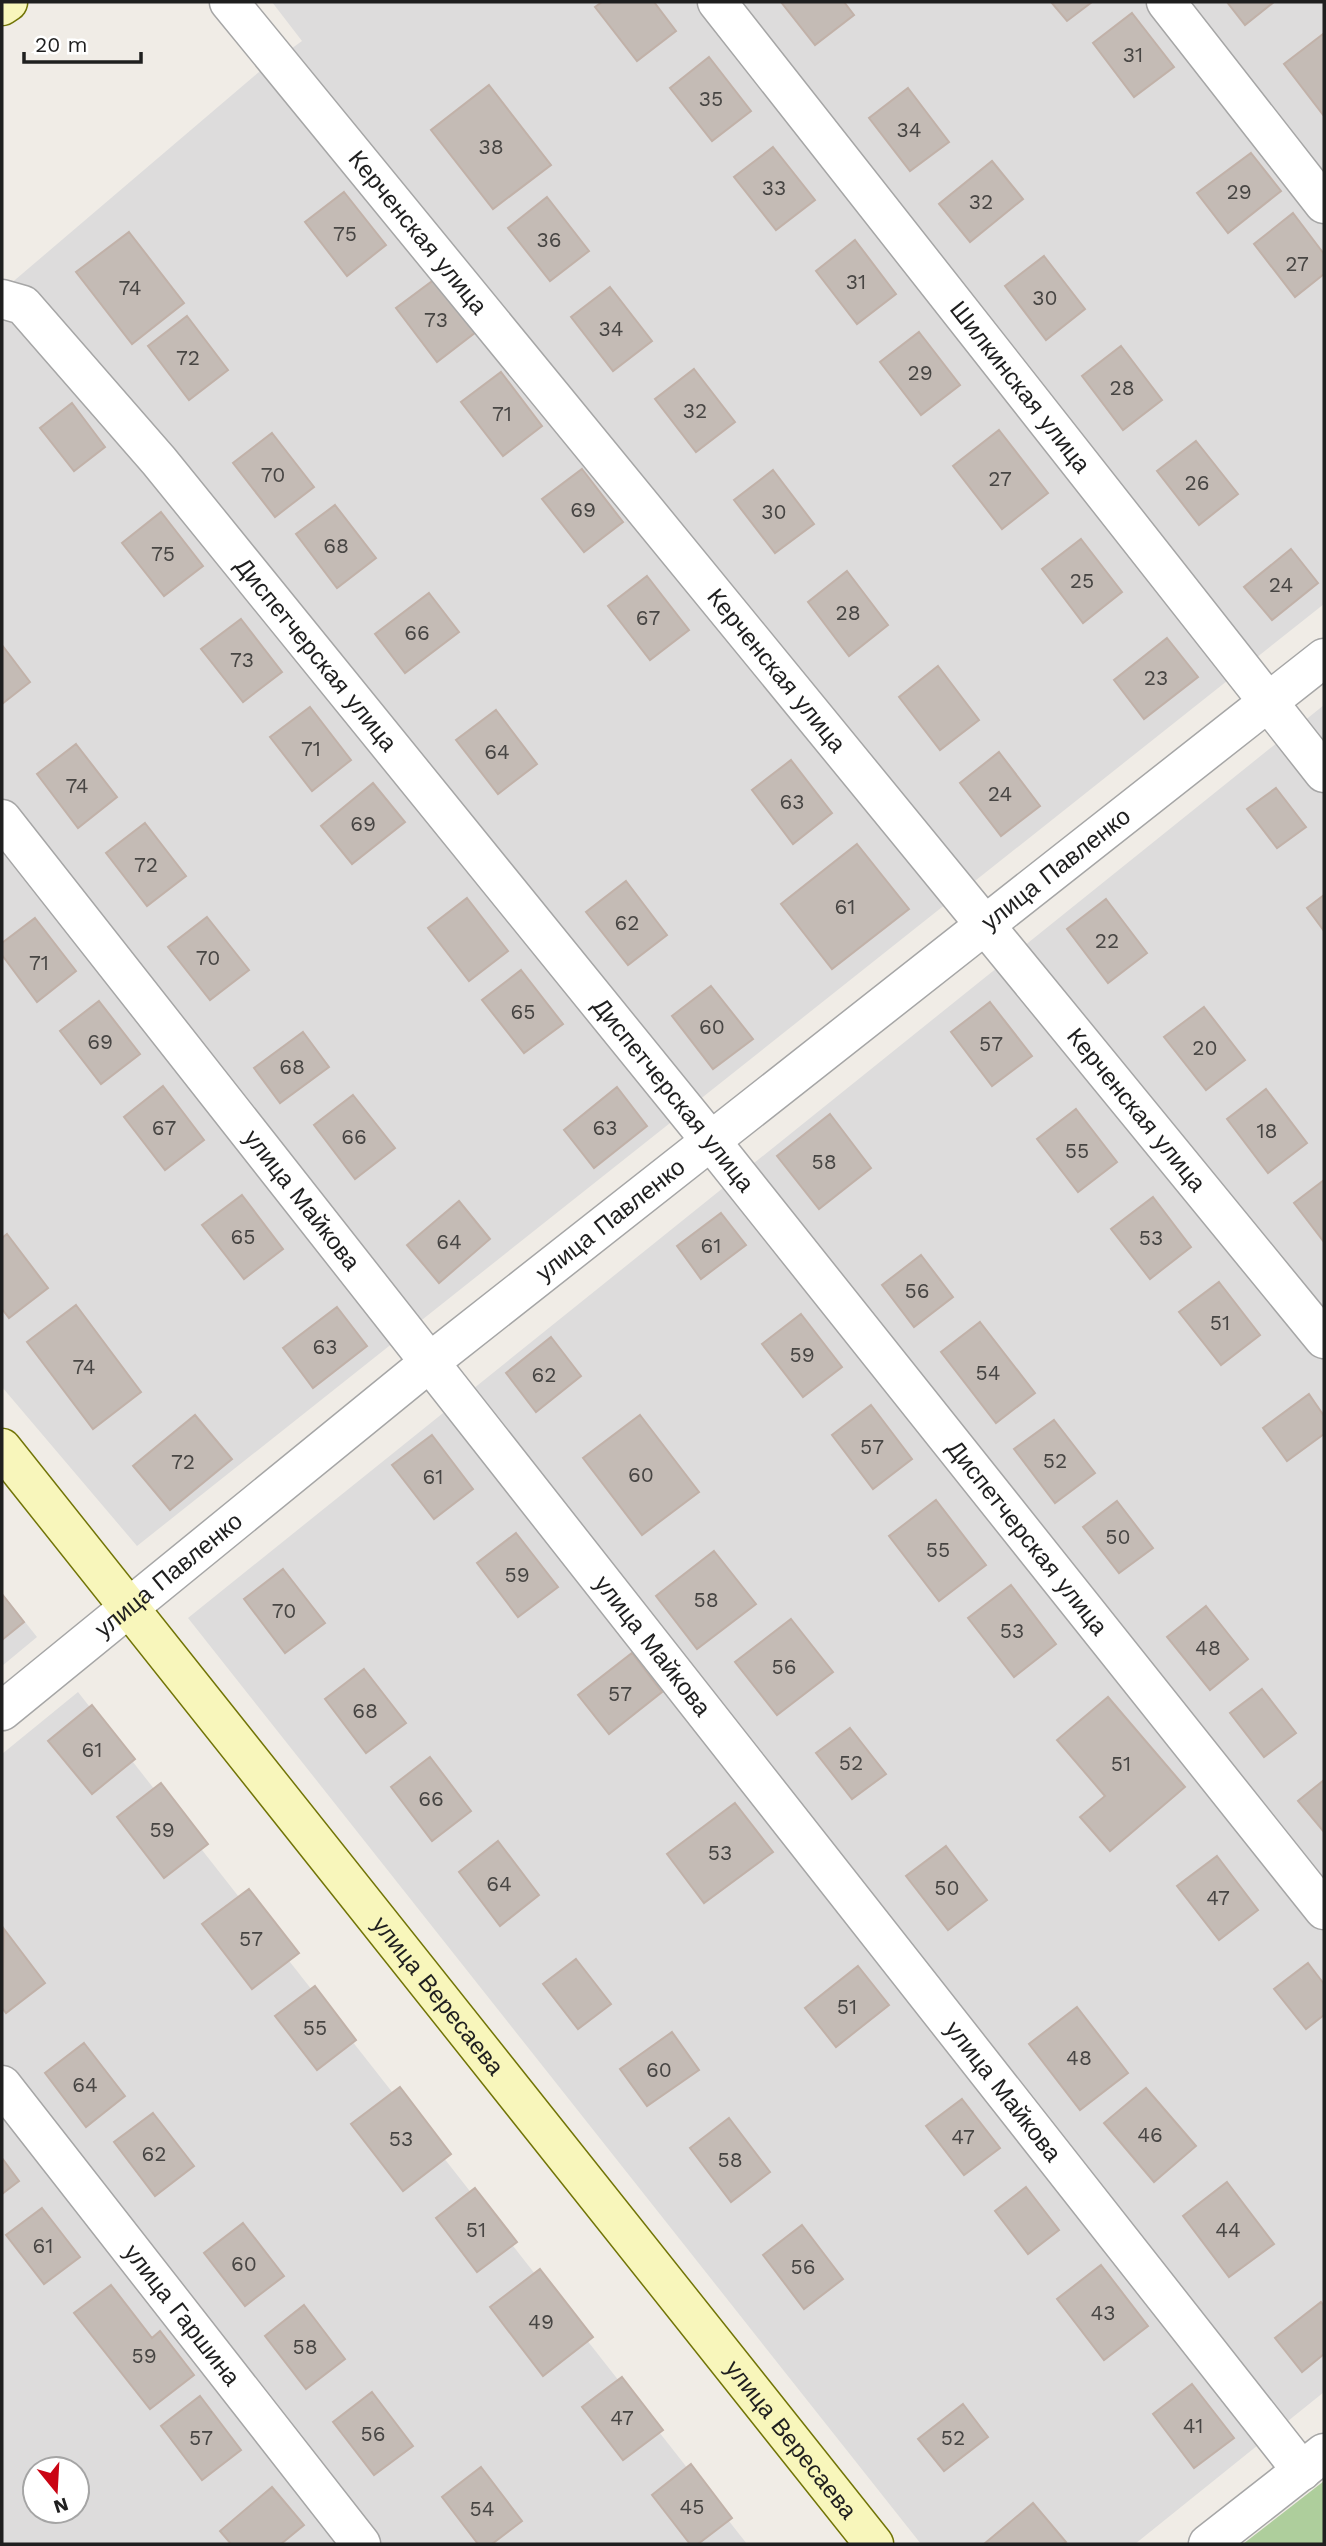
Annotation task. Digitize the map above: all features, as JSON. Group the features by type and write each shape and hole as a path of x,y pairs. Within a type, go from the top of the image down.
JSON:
{"street":[{"path":"2,6 8,2"},
{"name":"Керченская улица","path":"229,2 1324,1339"},
{"name":"Шилкинская улица","path":"717,2 1267,704 1324,773"},
{"path":"1166,2 1324,204"},
{"name":"Диспетчерская улица","path":"2,299 23,305 159,461 710,1140 1324,1910"},
{"name":"улица Павленко","path":"2,1711 430,1362 1324,658"},
{"name":"улица Майкова","path":"2,819 430,1362 1313,2462"},
{"name":"улица Вересаева","path":"2,1448 874,2544"},
{"name":"улица Гаршина","path":"2,2085 361,2544"},
{"path":"1208,2544 1313,2462"}],"shaded area":[{"path":"272,2 1324,2 1324,604 137,1546 2,1387 2,291 259,72 302,41"},
{"path":"1324,705 1324,2392 1135,2544 921,2544 188,1618"},
{"path":"2,1593 37,1637 2,1666"},
{"path":"78,1692 747,2544 2,2544 2,1754"}],"green space":[{"path":"1324,2481 1324,2544 1243,2544"}],"building":[{"path":"602,2 654,2 676,31 637,61 595,7"},
{"path":"781,2 844,2 854,15 815,45"},
{"path":"1051,2 1092,2 1067,21"},
{"path":"1227,2 1274,2 1245,25"},
{"path":"1132,13 1174,67 1134,97 1093,43"},
{"path":"1324,35 1324,116 1284,64"},
{"path":"709,57 751,111 712,141 670,88"},
{"path":"489,85 551,165 493,209 431,130"},
{"path":"908,88 949,142 910,171 869,118"},
{"path":"773,147 815,200 776,230 734,177"},
{"path":"1251,153 1281,191 1228,233 1197,193"},
{"path":"992,161 1023,199 970,242 939,204"},
{"path":"344,192 386,245 347,276 305,222"},
{"path":"547,197 589,251 550,281 508,228"},
{"path":"1293,213 1324,254 1324,274 1295,297 1254,244"},
{"path":"129,232 184,303 132,344 76,272"},
{"path":"855,240 896,294 857,324 816,271"},
{"path":"1044,256 1085,309 1046,340 1005,286"},
{"path":"435,279 476,332 437,362 396,308"},
{"path":"610,287 652,341 613,371 571,317"},
{"path":"187,316 228,370 189,400 148,346"},
{"path":"919,332 960,385 921,415 880,362"},
{"path":"1121,346 1162,400 1123,430 1082,376"},
{"path":"694,369 735,422 696,452 655,399"},
{"path":"501,372 542,426 503,456 461,402"},
{"path":"72,403 105,447 74,471 40,428"},
{"path":"999,430 1048,493 1002,529 953,466"},
{"path":"272,433 314,487 275,517 233,463"},
{"path":"1196,441 1238,494 1199,525 1157,471"},
{"path":"582,469 623,522 584,552 542,499"},
{"path":"773,470 814,524 775,553 734,500"},
{"path":"335,505 376,558 337,588 296,534"},
{"path":"161,512 203,566 164,596 122,543"},
{"path":"1081,539 1122,592 1083,623 1042,569"},
{"path":"1291,549 1318,583 1272,620 1244,587"},
{"path":"847,571 888,625 849,656 808,602"},
{"path":"647,576 689,630 650,660 608,606"},
{"path":"429,593 459,632 405,673 375,634"},
{"path":"241,619 282,672 243,702 201,649"},
{"path":"1167,638 1198,677 1144,719 1114,680"},
{"path":"2,645 30,682 2,704"},
{"path":"938,666 979,720 940,750 899,697"},
{"path":"310,707 351,760 312,791 270,737"},
{"path":"496,710 537,764 498,794 456,740"},
{"path":"76,744 117,797 78,828 37,774"},
{"path":"999,752 1040,806 1001,836 960,783"},
{"path":"791,760 832,813 793,844 752,790"},
{"path":"373,783 405,822 352,864 321,826"},
{"path":"1276,788 1306,827 1277,848 1247,809"},
{"path":"145,823 186,876 147,906 106,853"},
{"path":"857,844 909,909 832,969 781,904"},
{"path":"626,881 667,935 628,965 586,912"},
{"path":"1324,895 1324,931 1307,908"},
{"path":"467,898 508,951 469,981 428,928"},
{"path":"1106,899 1147,953 1108,983 1067,929"},
{"path":"207,917 249,970 210,1000 168,947"},
{"path":"35,918 76,971 37,1002 2,955 2,943"},
{"path":"521,970 563,1024 524,1053 482,1000"},
{"path":"711,986 753,1039 713,1069 672,1016"},
{"path":"99,1001 140,1054 101,1084 60,1031"},
{"path":"990,1002 1032,1056 992,1086 951,1032"},
{"path":"1204,1007 1245,1060 1206,1090 1164,1037"},
{"path":"303,1032 329,1067 280,1103 254,1068"},
{"path":"163,1086 204,1140 165,1170 124,1117"},
{"path":"617,1087 647,1126 594,1168 564,1130"},
{"path":"1266,1089 1307,1143 1268,1173 1227,1119"},
{"path":"353,1095 395,1148 355,1179 314,1125"},
{"path":"1076,1109 1117,1162 1078,1192 1037,1139"},
{"path":"830,1114 871,1168 819,1209 777,1156"},
{"path":"1324,1180 1324,1242 1294,1203"},
{"path":"242,1195 283,1249 244,1279 202,1225"},
{"path":"1153,1197 1191,1247 1150,1279 1111,1229"},
{"path":"459,1201 490,1239 439,1283 407,1245"},
{"path":"721,1213 746,1245 701,1279 677,1246"},
{"path":"7,1234 48,1288 9,1318 2,1309 2,1238"},
{"path":"921,1255 953,1297 914,1327 882,1285"},
{"path":"1219,1282 1260,1335 1221,1365 1179,1312"},
{"path":"76,1305 141,1392 93,1429 27,1342"},
{"path":"337,1307 367,1346 313,1388 283,1348"},
{"path":"801,1314 842,1367 803,1397 762,1344"},
{"path":"980,1322 1035,1393 996,1423 941,1352"},
{"path":"551,1337 581,1376 536,1412 506,1373"},
{"path":"1309,1394 1324,1416 1324,1434 1287,1461 1263,1428"},
{"path":"871,1405 912,1459 873,1489 832,1435"},
{"path":"195,1415 232,1459 170,1510 133,1466"},
{"path":"640,1415 699,1492 642,1535 583,1458"},
{"path":"1054,1420 1095,1473 1055,1503 1014,1449"},
{"path":"432,1435 473,1489 434,1519 392,1465"},
{"path":"936,1500 986,1565 939,1601 889,1536"},
{"path":"1117,1501 1153,1548 1119,1573 1083,1527"},
{"path":"516,1533 558,1587 518,1617 477,1563"},
{"path":"714,1551 756,1604 697,1649 656,1596"},
{"path":"283,1569 325,1623 285,1653 244,1599"},
{"path":"1011,1585 1056,1644 1014,1677 968,1618"},
{"path":"2,1594 24,1622 2,1640"},
{"path":"1206,1606 1248,1659 1210,1690 1167,1637"},
{"path":"791,1619 833,1672 777,1715 735,1662"},
{"path":"632,1653 662,1692 609,1734 578,1695"},
{"path":"364,1669 406,1723 366,1753 325,1699"},
{"path":"1262,1689 1296,1733 1264,1757 1230,1713"},
{"path":"1108,1697 1185,1787 1110,1851 1080,1817 1105,1796 1057,1740"},
{"path":"92,1705 135,1759 92,1794 48,1741"},
{"path":"850,1728 886,1774 852,1799 816,1753"},
{"path":"430,1757 471,1811 432,1841 391,1787"},
{"path":"1324,1780 1324,1832 1298,1801"},
{"path":"161,1783 208,1844 164,1878 117,1817"},
{"path":"735,1803 773,1852 704,1903 667,1854"},
{"path":"498,1841 539,1895 500,1926 459,1872"},
{"path":"946,1846 987,1900 948,1930 906,1876"},
{"path":"1217,1856 1258,1910 1219,1940 1177,1886"},
{"path":"249,1889 299,1953 252,1989 202,1924"},
{"path":"4,1929 45,1983 6,2013 2,2008"},
{"path":"576,1959 611,2004 578,2029 543,1984"},
{"path":"1308,1963 1324,1984 1324,2015 1306,2029 1274,1989"},
{"path":"858,1966 889,2005 836,2047 805,2008"},
{"path":"315,1986 356,2040 317,2070 275,2016"},
{"path":"1077,2007 1128,2073 1080,2110 1029,2044"},
{"path":"672,2032 699,2070 647,2106 620,2069"},
{"path":"84,2043 125,2096 86,2127 45,2073"},
{"path":"400,2087 451,2154 403,2191 351,2124"},
{"path":"1146,2088 1196,2146 1154,2182 1104,2123"},
{"path":"962,2099 1000,2148 964,2175 926,2126"},
{"path":"153,2113 194,2166 155,2196 114,2142"},
{"path":"729,2118 770,2172 731,2202 690,2148"},
{"path":"2,2158 19,2181 2,2194"},
{"path":"1227,2182 1274,2244 1229,2277 1183,2216"},
{"path":"1026,2187 1059,2230 1028,2254 995,2211"},
{"path":"475,2188 517,2242 477,2272 436,2218"},
{"path":"42,2208 80,2257 44,2284 6,2235"},
{"path":"243,2223 284,2276 245,2306 204,2253"},
{"path":"802,2225 843,2279 804,2309 763,2255"},
{"path":"1101,2265 1148,2326 1104,2360 1057,2299"},
{"path":"540,2269 593,2337 543,2376 490,2307"},
{"path":"111,2285 152,2338 160,2331 194,2375 150,2409 74,2313"},
{"path":"1321,2302 1324,2306 1324,2354 1302,2372 1275,2338"},
{"path":"304,2305 345,2359 306,2389 265,2336"},
{"path":"622,2377 663,2430 623,2460 582,2407"},
{"path":"1192,2384 1234,2438 1194,2468 1153,2414"},
{"path":"372,2392 413,2446 374,2475 333,2422"},
{"path":"200,2396 241,2450 202,2480 161,2426"},
{"path":"963,2404 988,2437 944,2471 918,2439"},
{"path":"691,2464 732,2518 698,2544 690,2544 652,2495"},
{"path":"481,2467 522,2521 492,2544 478,2544 442,2497"},
{"path":"272,2487 304,2525 281,2544 231,2544 220,2531"},
{"path":"1033,2503 1066,2542 984,2544"}]}
